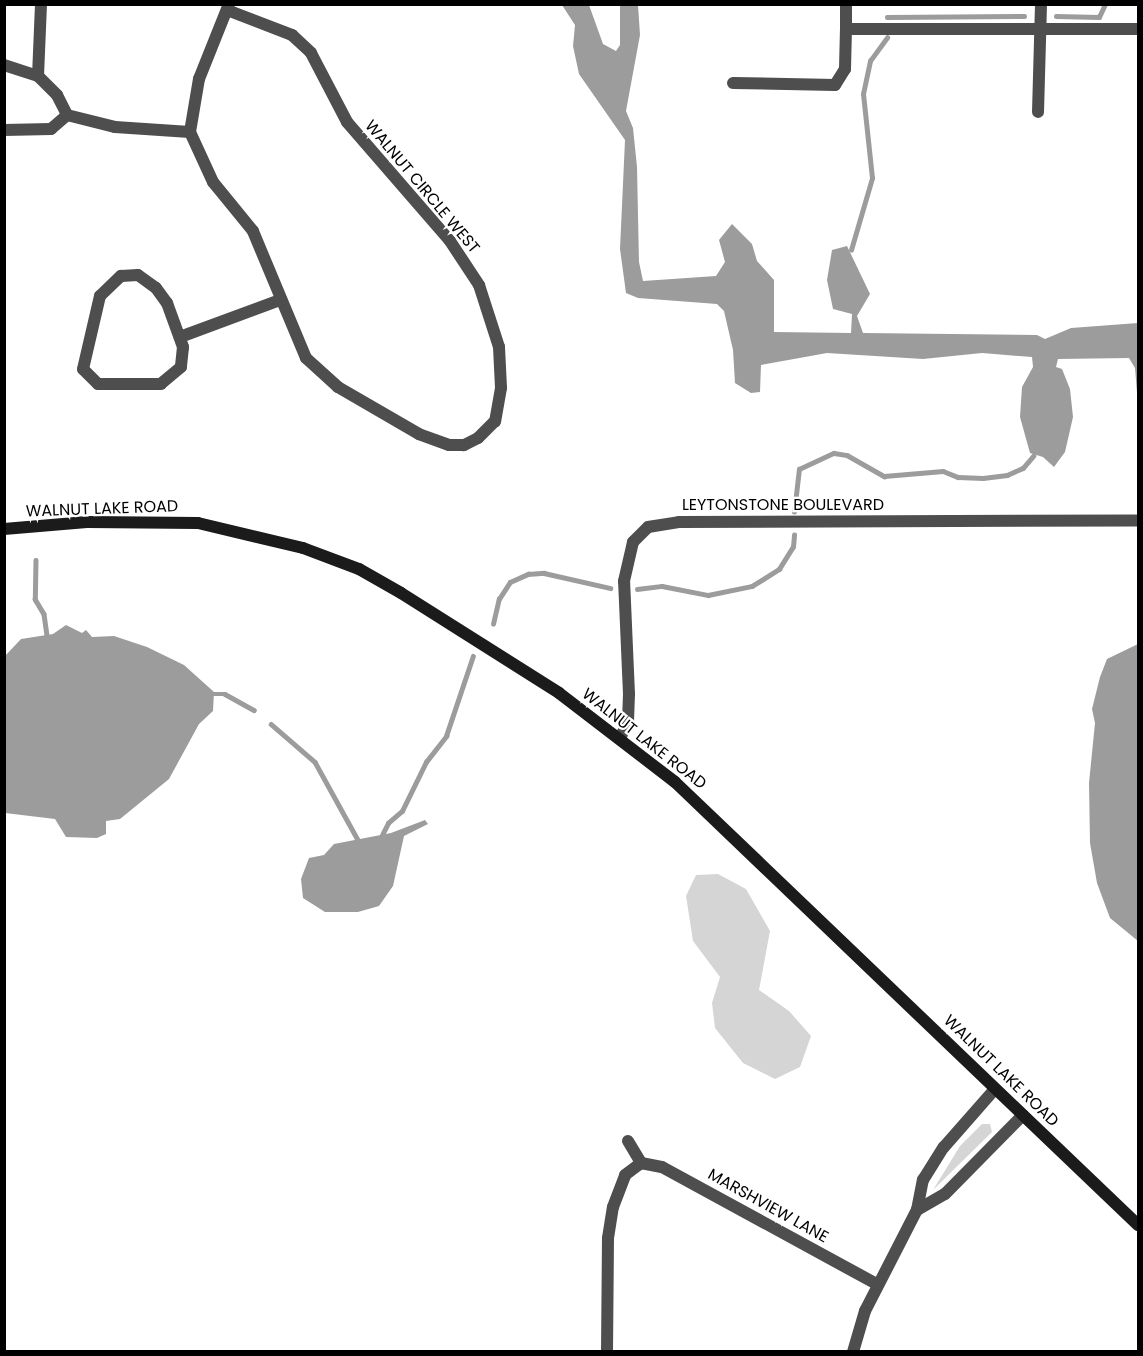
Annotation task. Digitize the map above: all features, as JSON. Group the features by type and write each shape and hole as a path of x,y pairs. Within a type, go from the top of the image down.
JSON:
{"street":[{"path":"38,76 41,4"},
{"path":"733,83 835,85 845,69 846,4"},
{"path":"1038,112 1041,4"},
{"path":"180,337 280,300 253,231 213,182 190,132 199,79 228,7"},
{"name":"WALNUT CIRCLE WEST","path":"228,7 292,35 311,53 347,122 450,241 478,285 500,347 500,405 486,432 464,445 449,445 419,434 338,387 306,358 280,300"},
{"path":"846,29 1138,29"},
{"path":"4,65 38,76 57,95 67,115 115,127 190,132"},
{"path":"4,129 51,129 67,115"},
{"path":"138,275 156,288 180,337 184,358 181,367 161,384 98,384 83,369 100,296 121,276 138,275"},
{"name":"LEYTONSTONE BOULEVARD","path":"620,738 628,722 629,694 624,581 633,542 648,527 680,522 1138,520"},
{"name":"WALNUT LAKE ROAD","path":"4,529 87,522 198,523 303,548 359,569 401,593 547,685 620,738 763,863 1138,1225"},
{"path":"854,1352 877,1284 917,1210 923,1180 995,1089"},
{"path":"917,1210 945,1194 1023,1115"},
{"path":"607,1352 609,1238 613,1207 625,1175 642,1163 628,1141"},
{"name":"MARSHVIEW LANE","path":"642,1163 662,1167 877,1284"}],"shaded area":[{"path":"562,5 589,5 603,44 616,51 620,45 620,5 638,5 640,35 626,111 633,128 637,167 639,262 643,281 716,276 725,262 719,240 732,224 752,244 757,261 774,280 774,332 851,333 852,314 833,309 827,280 832,250 847,246 870,294 857,316 863,333 1037,335 1045,339 1071,328 1138,323 1138,405 1135,368 1129,358 1058,359 1056,367 1062,369 1070,389 1073,417 1065,452 1054,467 1043,457 1030,453 1020,417 1022,387 1033,367 1032,357 982,353 923,359 827,353 761,365 760,392 751,393 735,383 733,350 724,311 717,304 638,298 626,293 620,249 625,140 579,74 573,46 575,25"},
{"path":"66,625 82,633 86,630 92,637 114,636 147,647 184,665 214,692 213,711 199,724 169,779 120,819 106,821 106,834 97,838 66,837 55,819 5,813 5,656 21,639 53,634"},
{"path":"1138,644 1138,941 1110,918 1097,883 1090,843 1089,783 1095,723 1092,709 1100,677 1107,659"},
{"path":"425,820 428,824 404,836 393,886 379,906 358,912 325,912 303,898 301,879 309,858 324,855 334,844 391,833"},
{"path":"718,874 746,889 770,931 759,990 789,1011 811,1036 800,1067 775,1079 743,1063 715,1028 712,1003 720,977 693,941 686,896 696,875"},
{"path":"982,1124 990,1124 992,1132 933,1190 960,1146"}],"waterway":[{"path":"1056,16 1099,17 1105,4"},
{"path":"887,17 1024,16"},
{"path":"851,250 872,178 863,94 870,61 887,38"},
{"path":"794,512 799,469 834,453 847,455 884,476 943,471 958,477 983,478 1007,475 1023,468 1033,456"},
{"path":"637,589 662,586 708,595 752,586 779,569 793,547 794,535"},
{"path":"36,560 35,599 44,614 47,635"},
{"path":"493,624 499,599 510,582 528,574 544,573 610,588"},
{"path":"382,835 388,823 402,811 426,762 446,736 473,656"},
{"path":"214,694 225,694 254,710"},
{"path":"271,724 315,762 358,840"}]}
